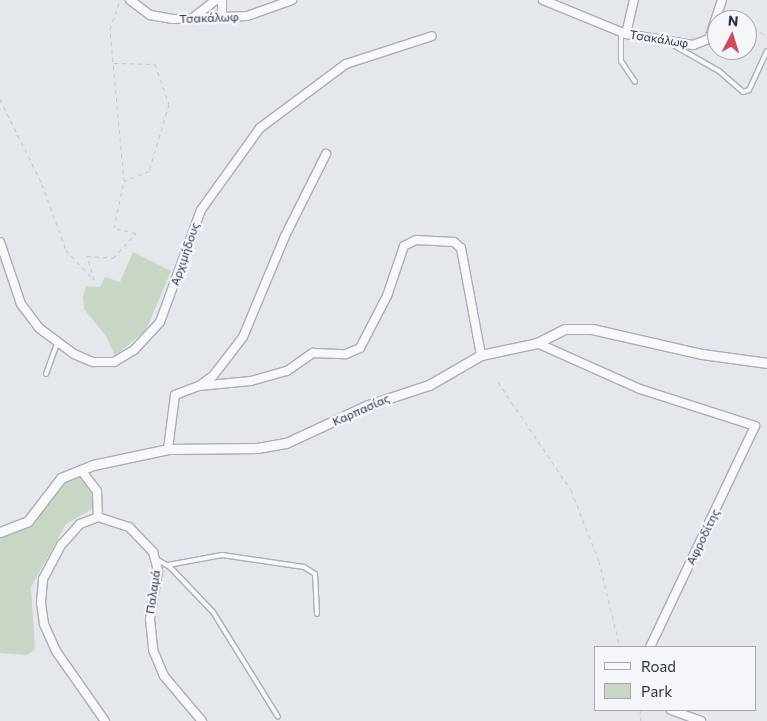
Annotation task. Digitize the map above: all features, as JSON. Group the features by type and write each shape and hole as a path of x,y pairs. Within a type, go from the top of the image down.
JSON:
{"street":[{"name":"Τσακάλωφ","path":"129,0 156,17 247,16 292,0"},
{"path":"194,17 216,0"},
{"path":"222,0 222,16"},
{"name":"Τσακάλωφ","path":"543,0 623,33 666,41 703,44 721,3"},
{"path":"623,33 634,0"},
{"name":"Αρχιμήδους","path":"0,242 20,304 34,324 57,343 104,364 134,350 150,336 167,309 201,210 260,128 346,64 432,36"},
{"path":"168,449 173,397 199,386 213,376 243,338 285,236 326,154"},
{"path":"199,386 251,381 287,371 313,353 346,354 360,348 387,296 404,246 416,240 454,242 460,248 481,355"},
{"name":"Καρπασίας","path":"0,532 28,521 61,478 81,470 168,449 257,448 286,443 368,405 429,385 481,355 537,343 565,329 592,329 702,354 767,363"},
{"name":"Αφροδίτης","path":"537,343 640,389 755,426 650,646"},
{"path":"81,470 97,491 98,517 80,524 62,544 43,579 41,603 44,624 56,651 105,721"},
{"name":"Παλαμά","path":"98,517 129,527 156,559 150,619 153,650 164,676 202,721"},
{"path":"675,711 701,721"}],"lane":[{"path":"623,33 621,61 635,82"},
{"path":"666,41 719,71 743,92 749,90 767,50"},
{"path":"46,374 57,343"},
{"path":"168,565 222,555 304,567 315,574 317,614"},
{"path":"156,559 168,565 228,632 278,717"}],"path":[{"path":"0,99 42,184 66,250 90,280 94,277 87,256 113,258 136,233 114,228 124,181 110,29 120,0"},
{"path":"114,63 155,64 169,104 148,170 124,181"},
{"path":"498,382 571,490 598,561 620,646"}],"green space":[{"path":"133,252 171,271 146,330 115,356 106,336 84,309 83,297 86,286 100,287 105,277 120,282"},
{"path":"80,474 90,486 94,508 66,524 31,587 35,650 27,655 0,653 0,535 23,527 59,483"}]}
